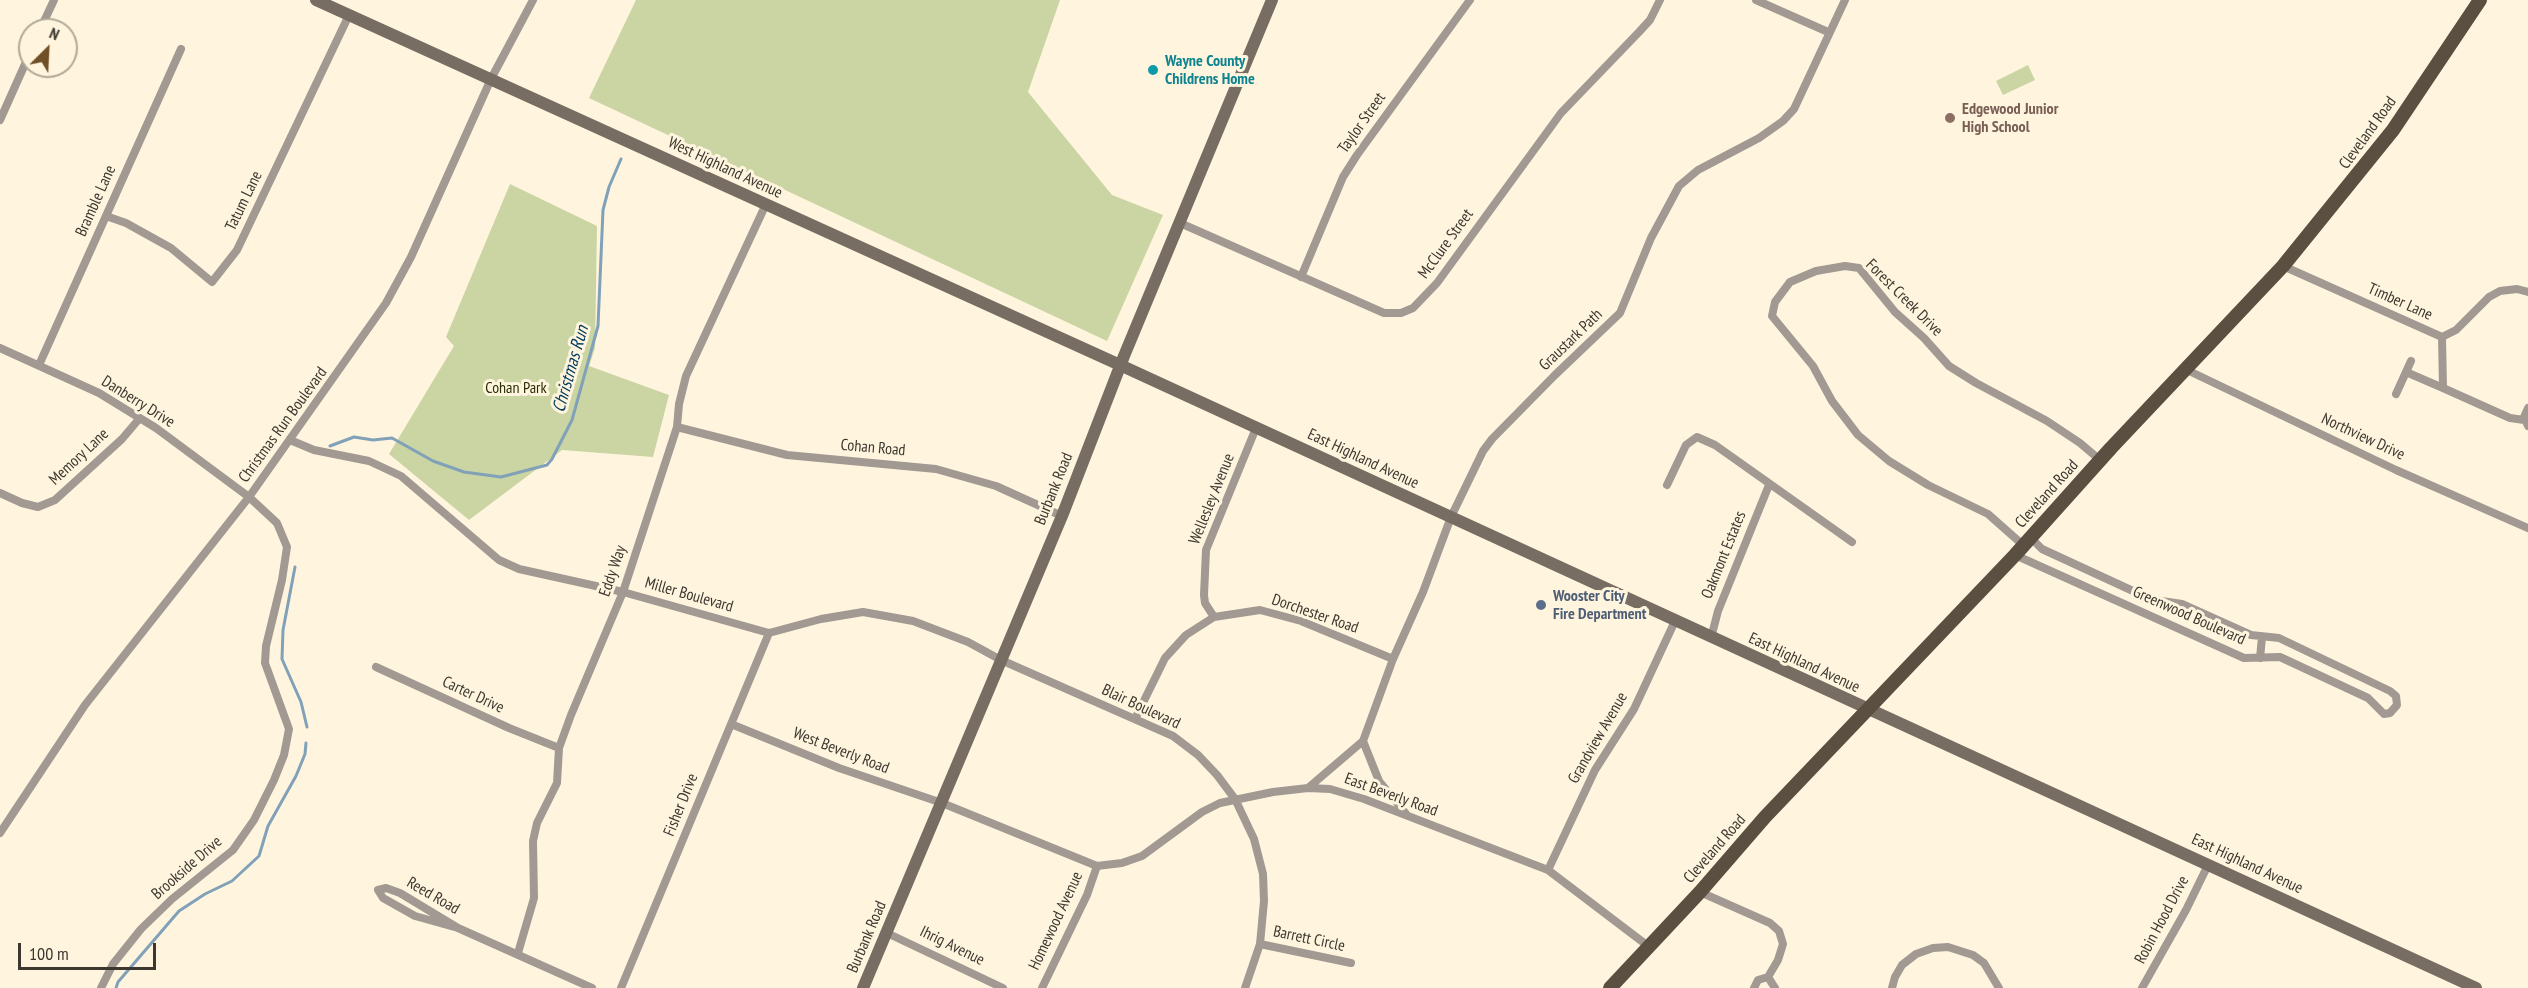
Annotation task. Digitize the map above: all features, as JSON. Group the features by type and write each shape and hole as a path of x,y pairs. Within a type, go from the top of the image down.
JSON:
{"main road":[{"name":"Cleveland Road","path":"1610,988 1700,892 1765,818 2023,546 2100,460 2283,266 2393,130 2480,0"}],"street":[{"path":"46,18 54,0"},
{"name":"West Highland Avenue","path":"316,0 1120,365"},
{"name":"Christmas Run Boulevard","path":"0,833 85,705 249,497 386,303 411,258 491,79 532,0"},
{"name":"Burbank Road","path":"863,988 1062,516 1120,365 1272,0"},
{"name":"Taylor Street","path":"1301,277 1343,177 1352,162 1470,0"},
{"name":"McClure Street","path":"1180,223 1384,313 1401,313 1413,308 1437,283 1561,113 1639,33 1650,20 1660,0"},
{"path":"1756,0 1828,32"},
{"name":"Graustark Path","path":"1363,741 1392,659 1423,592 1451,517 1483,451 1492,439 1620,313 1655,230 1679,186 1698,170 1759,138 1784,121 1794,108 1845,0"},
{"name":"Tatum Lane","path":"106,216 126,223 171,248 212,282 237,250 349,15"},
{"name":"Bramble Lane","path":"39,366 181,49"},
{"path":"0,120 19,78"},
{"name":"Eddy Way","path":"518,953 534,898 533,841 537,823 557,783 559,748 623,592 677,427 679,404 686,376 766,204"},
{"name":"Forest Creek Drive","path":"2023,546 1988,514 1928,485 1889,461 1858,435 1832,401 1813,366 1772,316 1775,302 1790,282 1816,271 1845,266 1859,268 1895,312 1924,338 1949,366 2047,421 2080,443 2100,460"},
{"name":"Timber Lane","path":"2283,266 2442,337 2456,330 2489,297 2500,291 2517,289 2528,292"},
{"path":"2442,337 2443,388"},
{"name":"Danberry Drive","path":"0,348 99,393 156,428 249,497"},
{"path":"2396,394 2411,361"},
{"name":"East Highland Avenue","path":"1120,365 1866,710 2476,988"},
{"name":"Northview Drive","path":"2187,369 2396,470 2528,528"},
{"path":"2406,372 2526,423 2528,408"},
{"name":"Memory Lane","path":"0,493 22,503 39,507 55,500 122,439 138,418"},
{"name":"Cohan Road","path":"677,427 787,454 936,469 996,486 1062,516"},
{"name":"Wellesley Avenue","path":"1214,617 1205,603 1204,595 1206,550 1256,428"},
{"path":"1667,485 1686,445 1697,437 1715,444 1852,542"},
{"name":"Miller Boulevard","path":"290,440 314,450 369,460 401,476 499,560 519,569 623,592 769,633"},
{"name":"Oakmont Estates","path":"1711,638 1718,611 1769,484"},
{"name":"Brookside Drive","path":"101,988 113,964 141,929 172,900 233,850 254,820 284,755 289,729 265,663 266,646 282,580 287,547 277,523 249,497"},
{"name":"Greenwood Boulevard","path":"2023,546 2042,549 2155,600 2182,604 2251,635 2279,638 2390,691 2396,696 2397,705 2390,713 2384,714 2377,709 2372,700 2280,657 2244,658 2098,591 2023,546"},
{"path":"2098,591 2104,578"},
{"name":"Dorchester Road","path":"1135,719 1165,658 1186,634 1214,617 1260,610 1301,621 1392,659"},
{"path":"769,633 821,619 863,612 914,621 957,638 1001,660"},
{"name":"Grandview Avenue","path":"1548,870 1595,771 1634,709 1675,621"},
{"name":"Fisher Drive","path":"621,988 769,633"},
{"path":"2260,658 2262,637"},
{"name":"Blair Boulevard","path":"1001,660 1173,736 1213,770 1235,799 1254,839 1263,874 1264,902 1260,944 1245,988"},
{"name":"Carter Drive","path":"376,667 559,748"},
{"name":"West Beverly Road","path":"731,724 839,768 942,803"},
{"path":"1308,788 1363,741 1380,782 1409,817"},
{"name":"East Beverly Road","path":"1098,866 1122,863 1142,856 1212,807 1235,799 1308,788 1330,789 1364,799 1548,870 1648,946"},
{"path":"942,803 1098,866"},
{"name":"Robin Hood Drive","path":"2145,987 2208,865"},
{"name":"Homewood Avenue","path":"1042,988 1087,895 1098,866"},
{"name":"Reed Road","path":"458,928 400,893 386,888 378,890 382,898 415,916 458,928 592,988"},
{"path":"1700,892 1770,923 1779,932 1783,944 1778,960 1768,977 1758,980 1754,988"},
{"name":"Ihrig Avenue","path":"887,933 1003,988"},
{"name":"Barrett Circle","path":"1260,944 1351,963"},
{"path":"1892,988 1902,965 1916,954 1933,948 1948,947 1972,955 1984,963 1998,988"},
{"path":"1768,977 1775,988"}],"green space":[{"path":"636,0 1060,0 1028,92 1112,195 1163,215 1107,341 589,98"},
{"path":"2028,65 2035,80 2003,95 1996,81"},
{"name":"Cohan Park","path":"510,184 597,226 595,348 589,366 669,395 653,457 562,450 469,520 389,454 454,346 446,337"}],"waterway":[{"name":"Christmas Run","path":"330,446 354,437 373,440 392,438 433,461 464,472 501,477 547,465 572,420 598,326 603,210 609,187 621,159"},
{"path":"295,567 283,630 282,659 301,702 307,727"},
{"path":"116,988 118,982 179,911 205,894 232,881 259,856 268,826 296,776 305,754 306,743"}],"place":[{"name":"Wayne County Childrens Home","path":"1153,70"},
{"name":"Edgewood Junior High School","path":"1950,118"},
{"name":"Wooster City Fire Department","path":"1541,605"}]}
